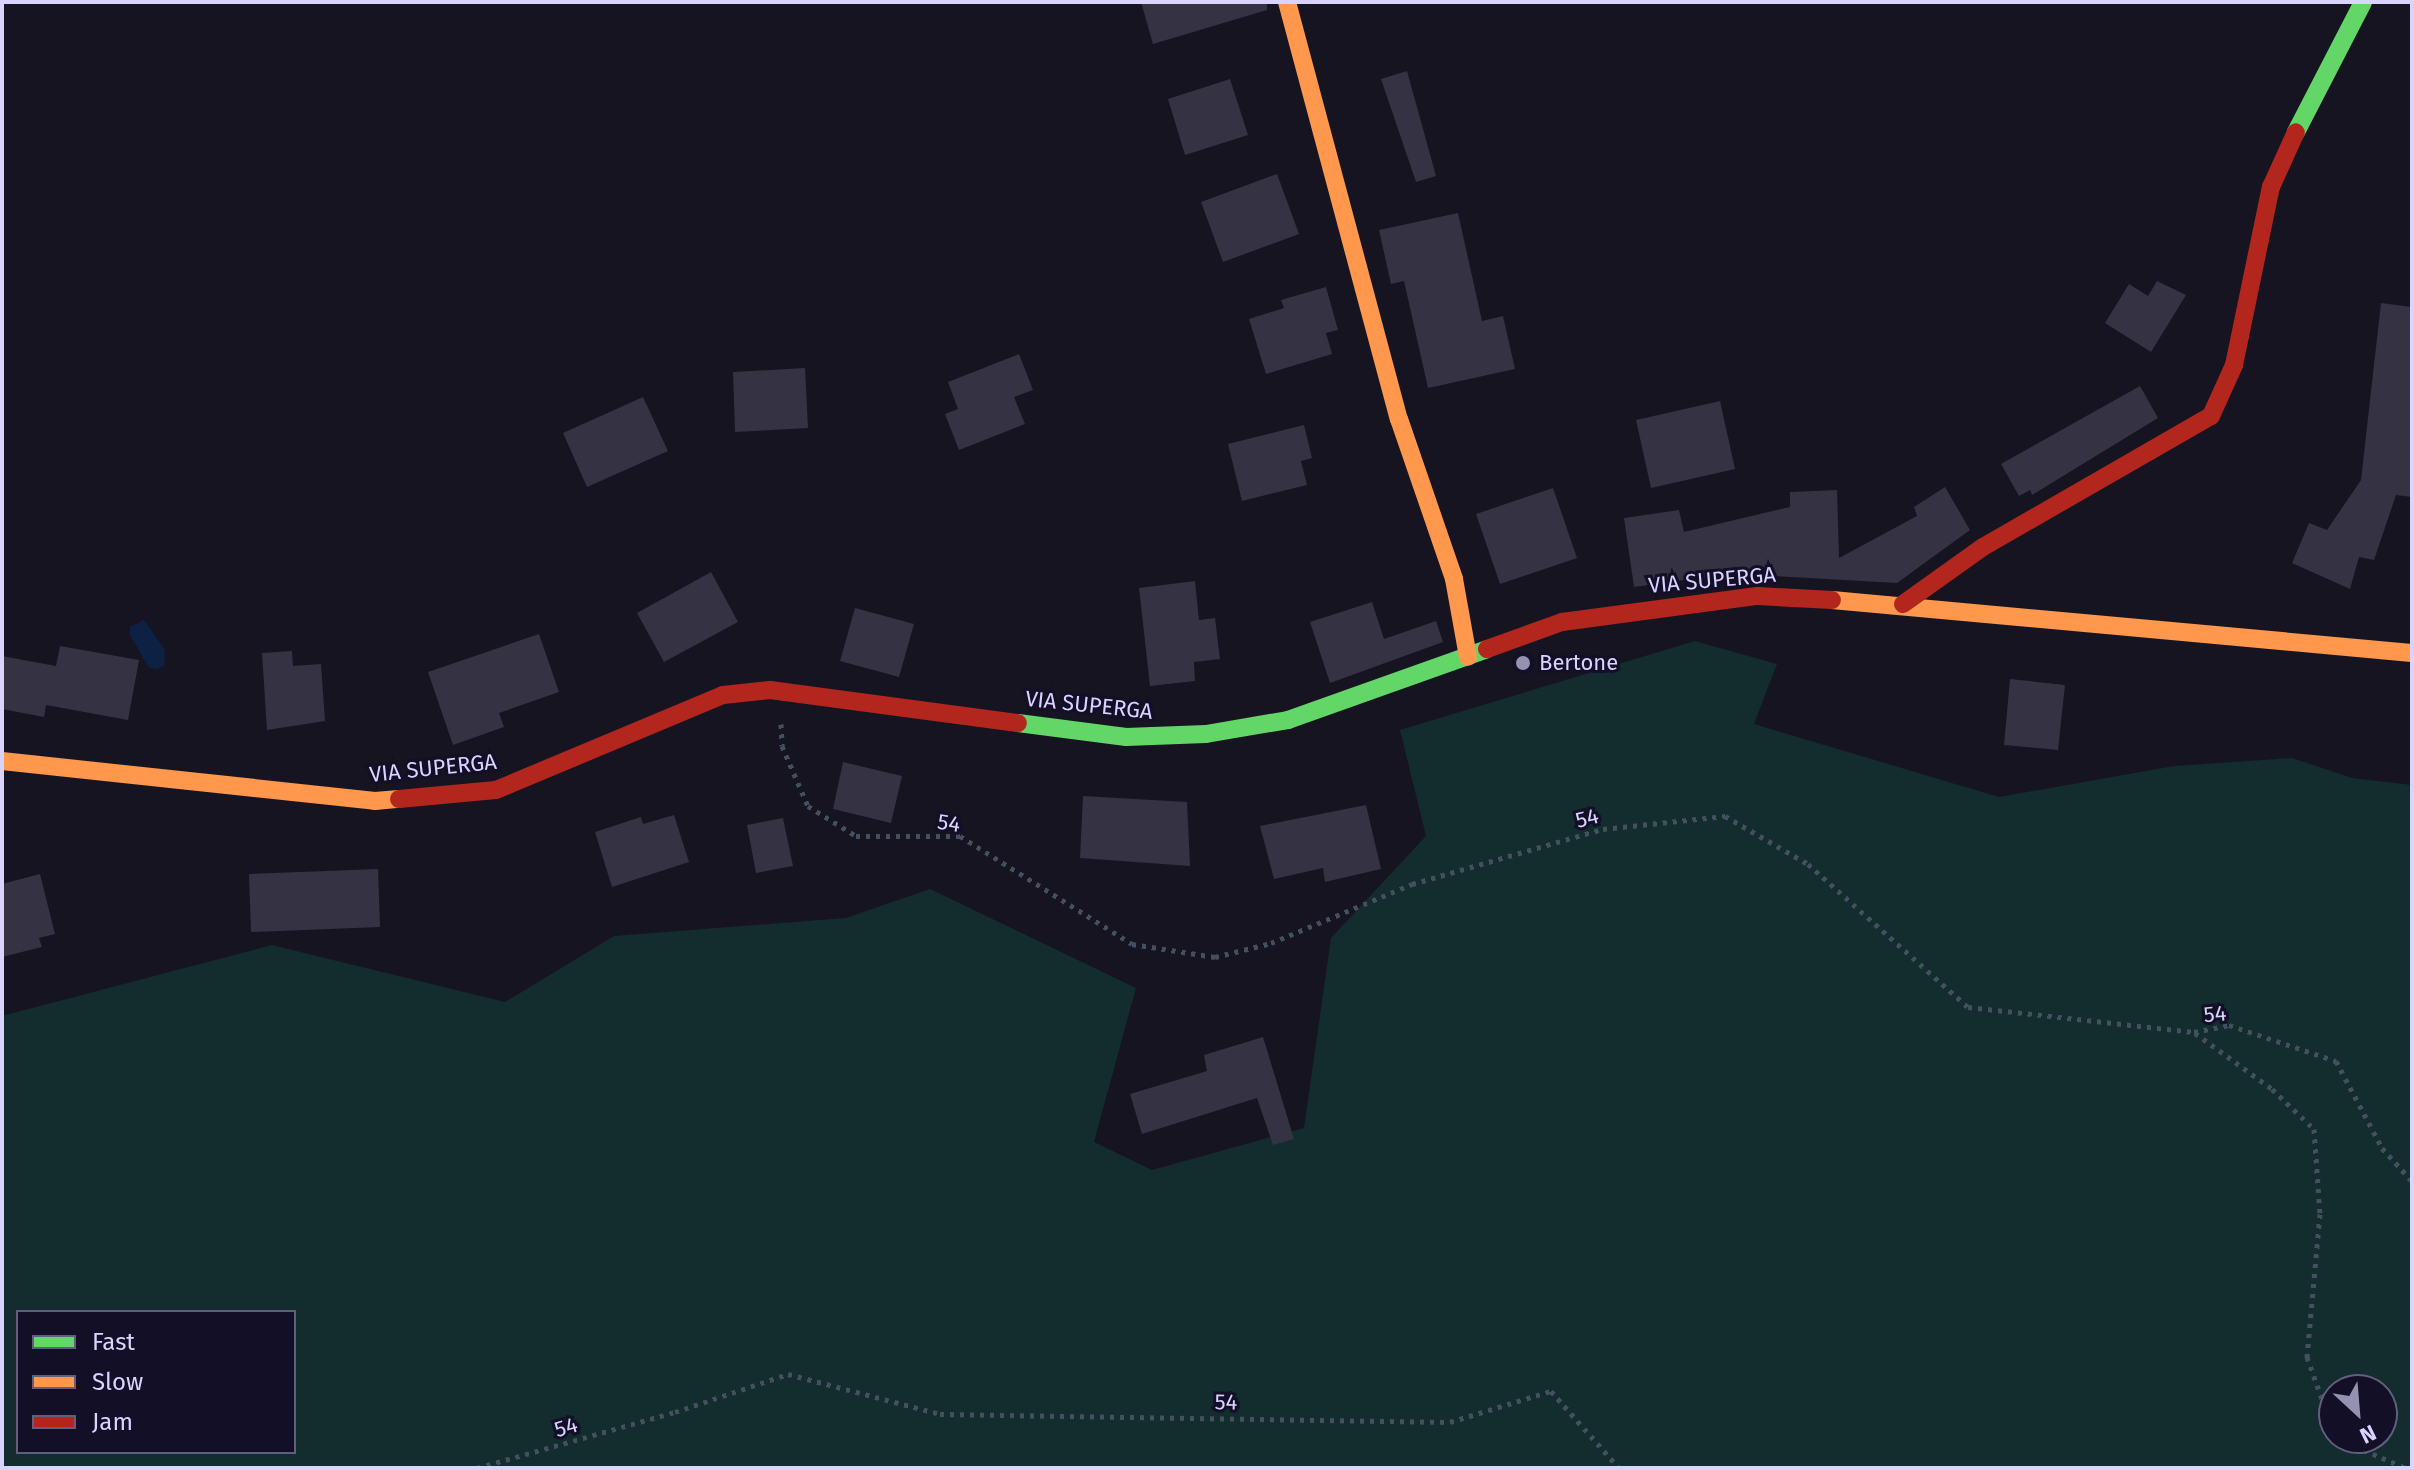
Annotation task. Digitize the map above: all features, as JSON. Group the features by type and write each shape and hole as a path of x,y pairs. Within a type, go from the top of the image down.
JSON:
{"street":[{"path":"1287,2 1399,419 1454,579 1468,657"},
{"path":"1903,604 1983,547 2211,416 2234,365 2271,187 2319,81 2363,2"},
{"name":"VIA SUPERGA","path":"2,761 375,801 496,790 723,695 781,691 1126,737 1206,734 1288,720 1562,622 1757,596 1903,604 2412,653"}],"path":[{"name":"54","path":"781,691 782,746 794,784 808,806 856,836 960,836 1132,944 1215,957 1271,943 1412,884 1603,829 1725,816 1808,864 1968,1007 2194,1032 2229,1025 2336,1061 2382,1148 2412,1181"},
{"path":"2194,1032 2272,1089 2314,1129 2320,1214 2307,1357 2318,1388"},
{"name":"54","path":"477,1468 675,1412 788,1374 940,1414 1450,1422 1551,1391 1619,1468"},
{"path":"2375,1454 2406,1468"}],"green space":[{"path":"1695,641 1777,664 1754,724 1999,797 2174,766 2292,758 2352,778 2412,785 2412,1468 2,1468 2,1016 272,945 505,1002 614,936 846,918 930,889 1136,988 1094,1142 1152,1170 1304,1128 1331,938 1426,836 1400,730"}],"water":[{"path":"144,620 165,650 164,666 157,669 149,668 130,635 130,627"}],"building":[{"path":"1141,2 1267,2 1267,10 1153,44"},
{"path":"1407,71 1436,176 1416,182 1381,79"},
{"path":"1230,79 1248,135 1185,155 1168,99"},
{"path":"1277,174 1299,234 1223,262 1201,202"},
{"path":"1458,213 1482,321 1503,316 1515,369 1428,388 1404,281 1391,284 1379,230"},
{"path":"2157,281 2186,295 2151,352 2105,323 2129,284 2148,296"},
{"path":"1326,287 1338,330 1326,333 1332,354 1266,374 1249,319 1284,308 1281,300"},
{"path":"2381,303 2412,307 2412,497 2396,495 2374,560 2359,557 2350,589 2292,563 2309,523 2327,530 2361,480"},
{"path":"1019,354 1033,390 1014,397 1025,424 959,450 945,414 958,409 948,382"},
{"path":"805,368 808,428 735,432 733,372"},
{"path":"2140,386 2158,418 2032,495 2030,490 2019,496 2001,464"},
{"path":"643,397 668,451 587,487 563,433"},
{"path":"1720,401 1735,469 1651,488 1636,420"},
{"path":"1304,425 1312,458 1301,461 1307,485 1242,501 1228,444"},
{"path":"1945,487 1970,530 1897,583 1758,575 1728,579 1728,574 1634,587 1624,518 1679,510 1684,532 1790,507 1790,492 1837,490 1839,558 1917,516 1914,507"},
{"path":"1553,488 1577,558 1500,584 1476,514"},
{"path":"711,572 738,622 664,662 637,613"},
{"path":"1195,581 1199,620 1215,618 1220,659 1194,662 1195,681 1150,686 1139,588"},
{"path":"1372,602 1384,639 1436,621 1443,642 1330,683 1310,622"},
{"path":"855,608 914,624 899,677 840,661"},
{"path":"539,634 559,692 499,713 504,727 453,745 428,672"},
{"path":"60,646 139,660 128,720 46,705 44,717 2,709 2,656 56,666"},
{"path":"292,651 293,666 321,664 325,721 267,730 262,653"},
{"path":"2010,679 2065,685 2058,750 2004,745"},
{"path":"843,762 902,776 891,823 833,809"},
{"path":"1083,796 1187,802 1190,866 1080,858"},
{"path":"1366,805 1381,869 1325,882 1323,868 1274,879 1260,826"},
{"path":"674,815 689,862 612,887 595,832 641,817 643,824"},
{"path":"783,818 793,866 756,873 747,825"},
{"path":"378,869 380,927 251,932 249,874"},
{"path":"40,874 55,934 39,938 42,947 2,957 2,884"},
{"path":"1263,1037 1294,1139 1273,1145 1257,1098 1142,1134 1130,1094 1207,1071 1204,1055"}],"traffic: fast":[{"path":"2296,132 2363,2"},
{"path":"1018,723 1126,737 1206,734 1288,720 1487,649"}],"traffic: slow":[{"path":"1287,2 1399,419 1454,579 1468,657"},
{"path":"1832,600 2412,653"},
{"path":"2,761 375,801 399,799"}],"traffic: jam":[{"path":"1903,604 1983,547 2211,416 2234,365 2271,187 2296,132"},
{"path":"1487,649 1562,622 1757,596 1832,600"},
{"path":"399,799 496,790 723,695 770,690 1018,723"}],"place":[{"name":"Bertone","path":"1523,663"}]}
